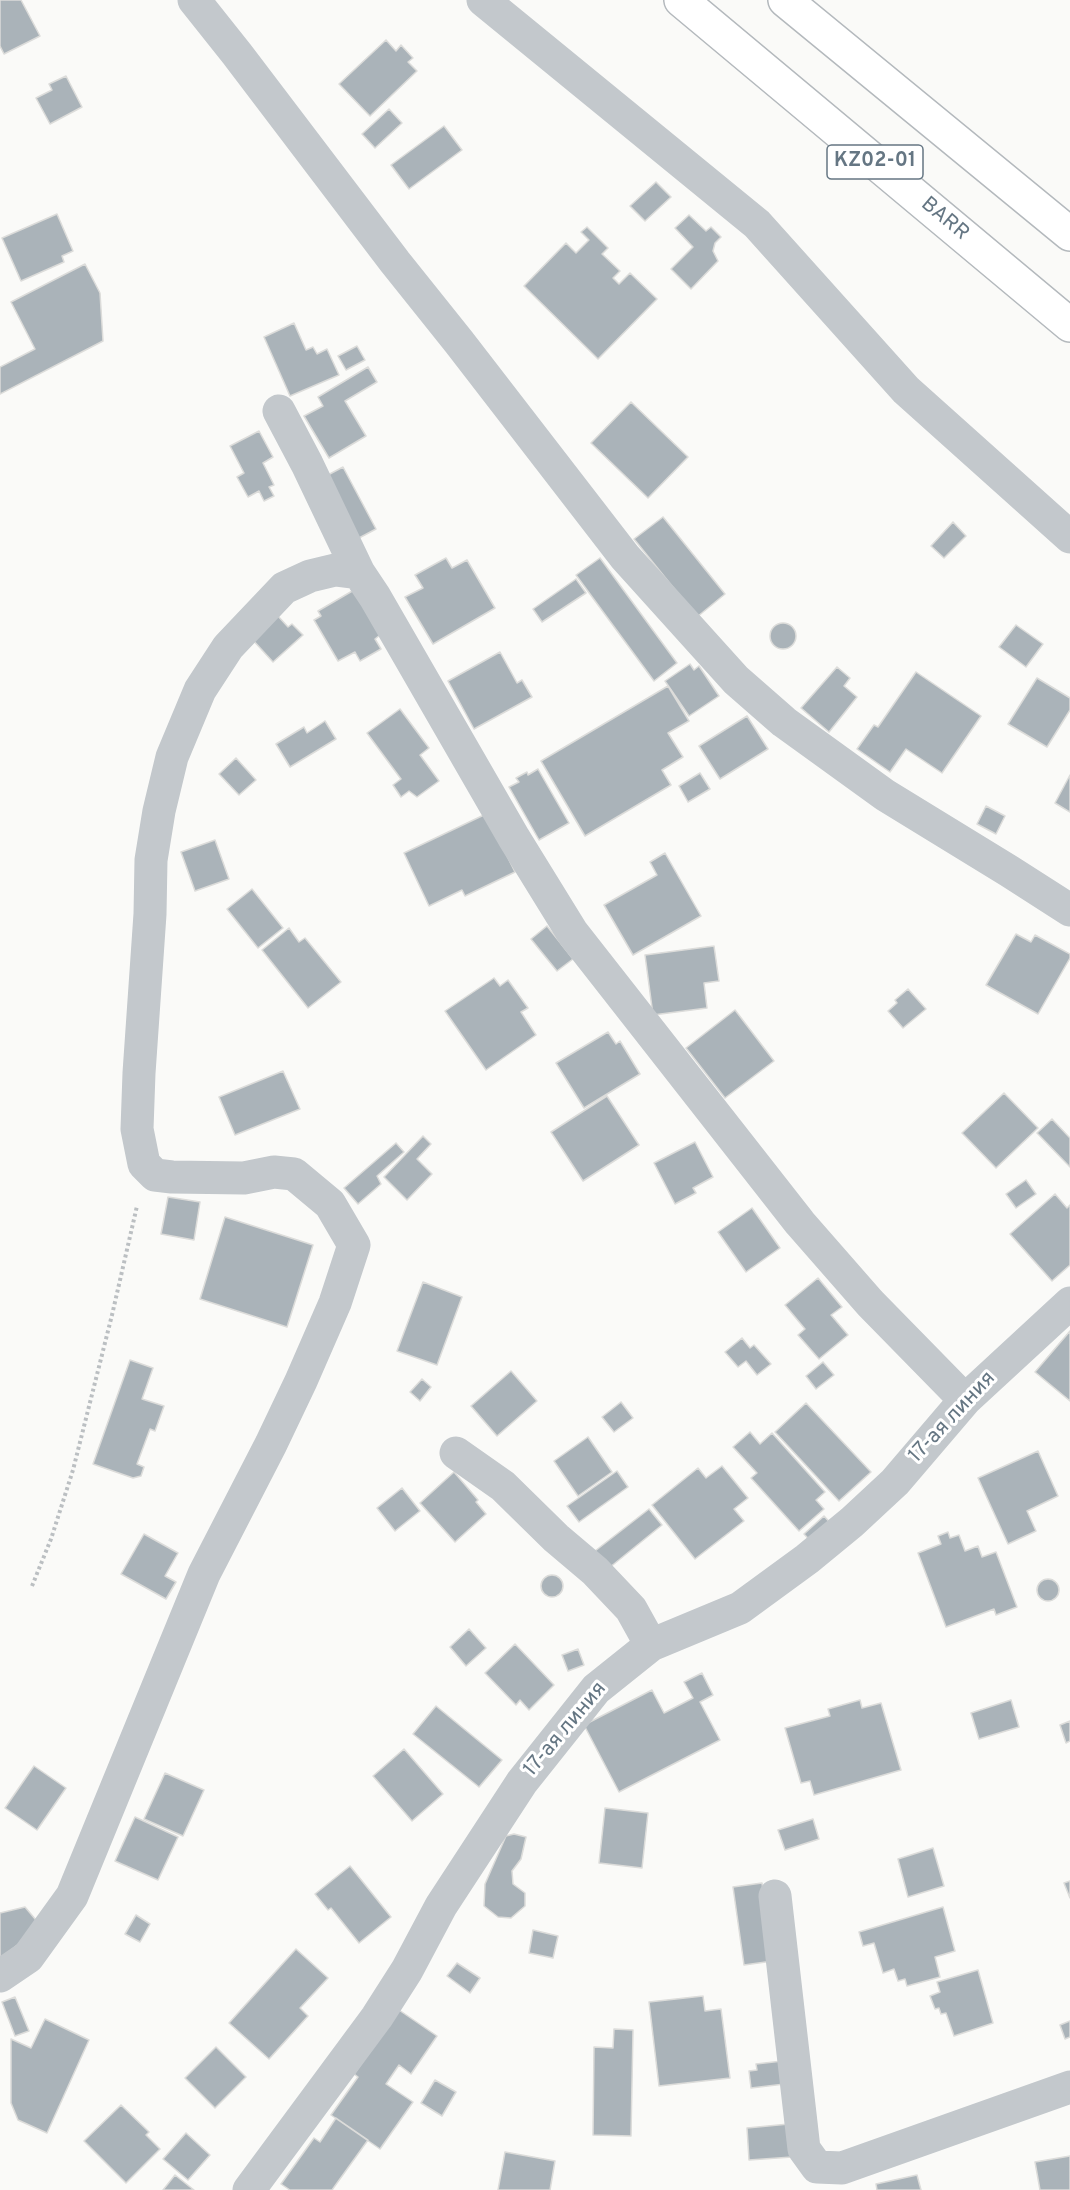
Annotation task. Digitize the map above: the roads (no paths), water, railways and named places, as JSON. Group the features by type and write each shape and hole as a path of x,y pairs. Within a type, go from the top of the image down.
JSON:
{"highway":[{"name":"BARR","path":"681,0 1070,325"},
{"name":"KZ02-01","path":"785,0 1070,234"}],"street":[{"path":"194,0 625,557 736,680 784,722 885,795 1070,910"},
{"path":"483,0 757,224 906,390 1070,537"},
{"path":"279,411 359,573 514,838 572,932 800,1223 870,1303 965,1400"},
{"path":"0,1976 28,1957 72,1896 204,1574 301,1381 335,1303 354,1245 330,1204 294,1174 274,1172 244,1178 155,1175 144,1164 137,1129 150,925 151,860 172,757 200,690 228,647 284,588 310,576 335,570 359,573"},
{"name":"17-ая линия","path":"249,2190 377,2016 407,1970 441,1906 522,1782 596,1689 651,1645 740,1608 807,1559 895,1482 965,1400 1070,1303"},
{"path":"456,1453 503,1486 556,1538 595,1571 631,1609 651,1645"},
{"path":"775,1896 804,2149 817,2167 842,2168 1070,2087"}]}
